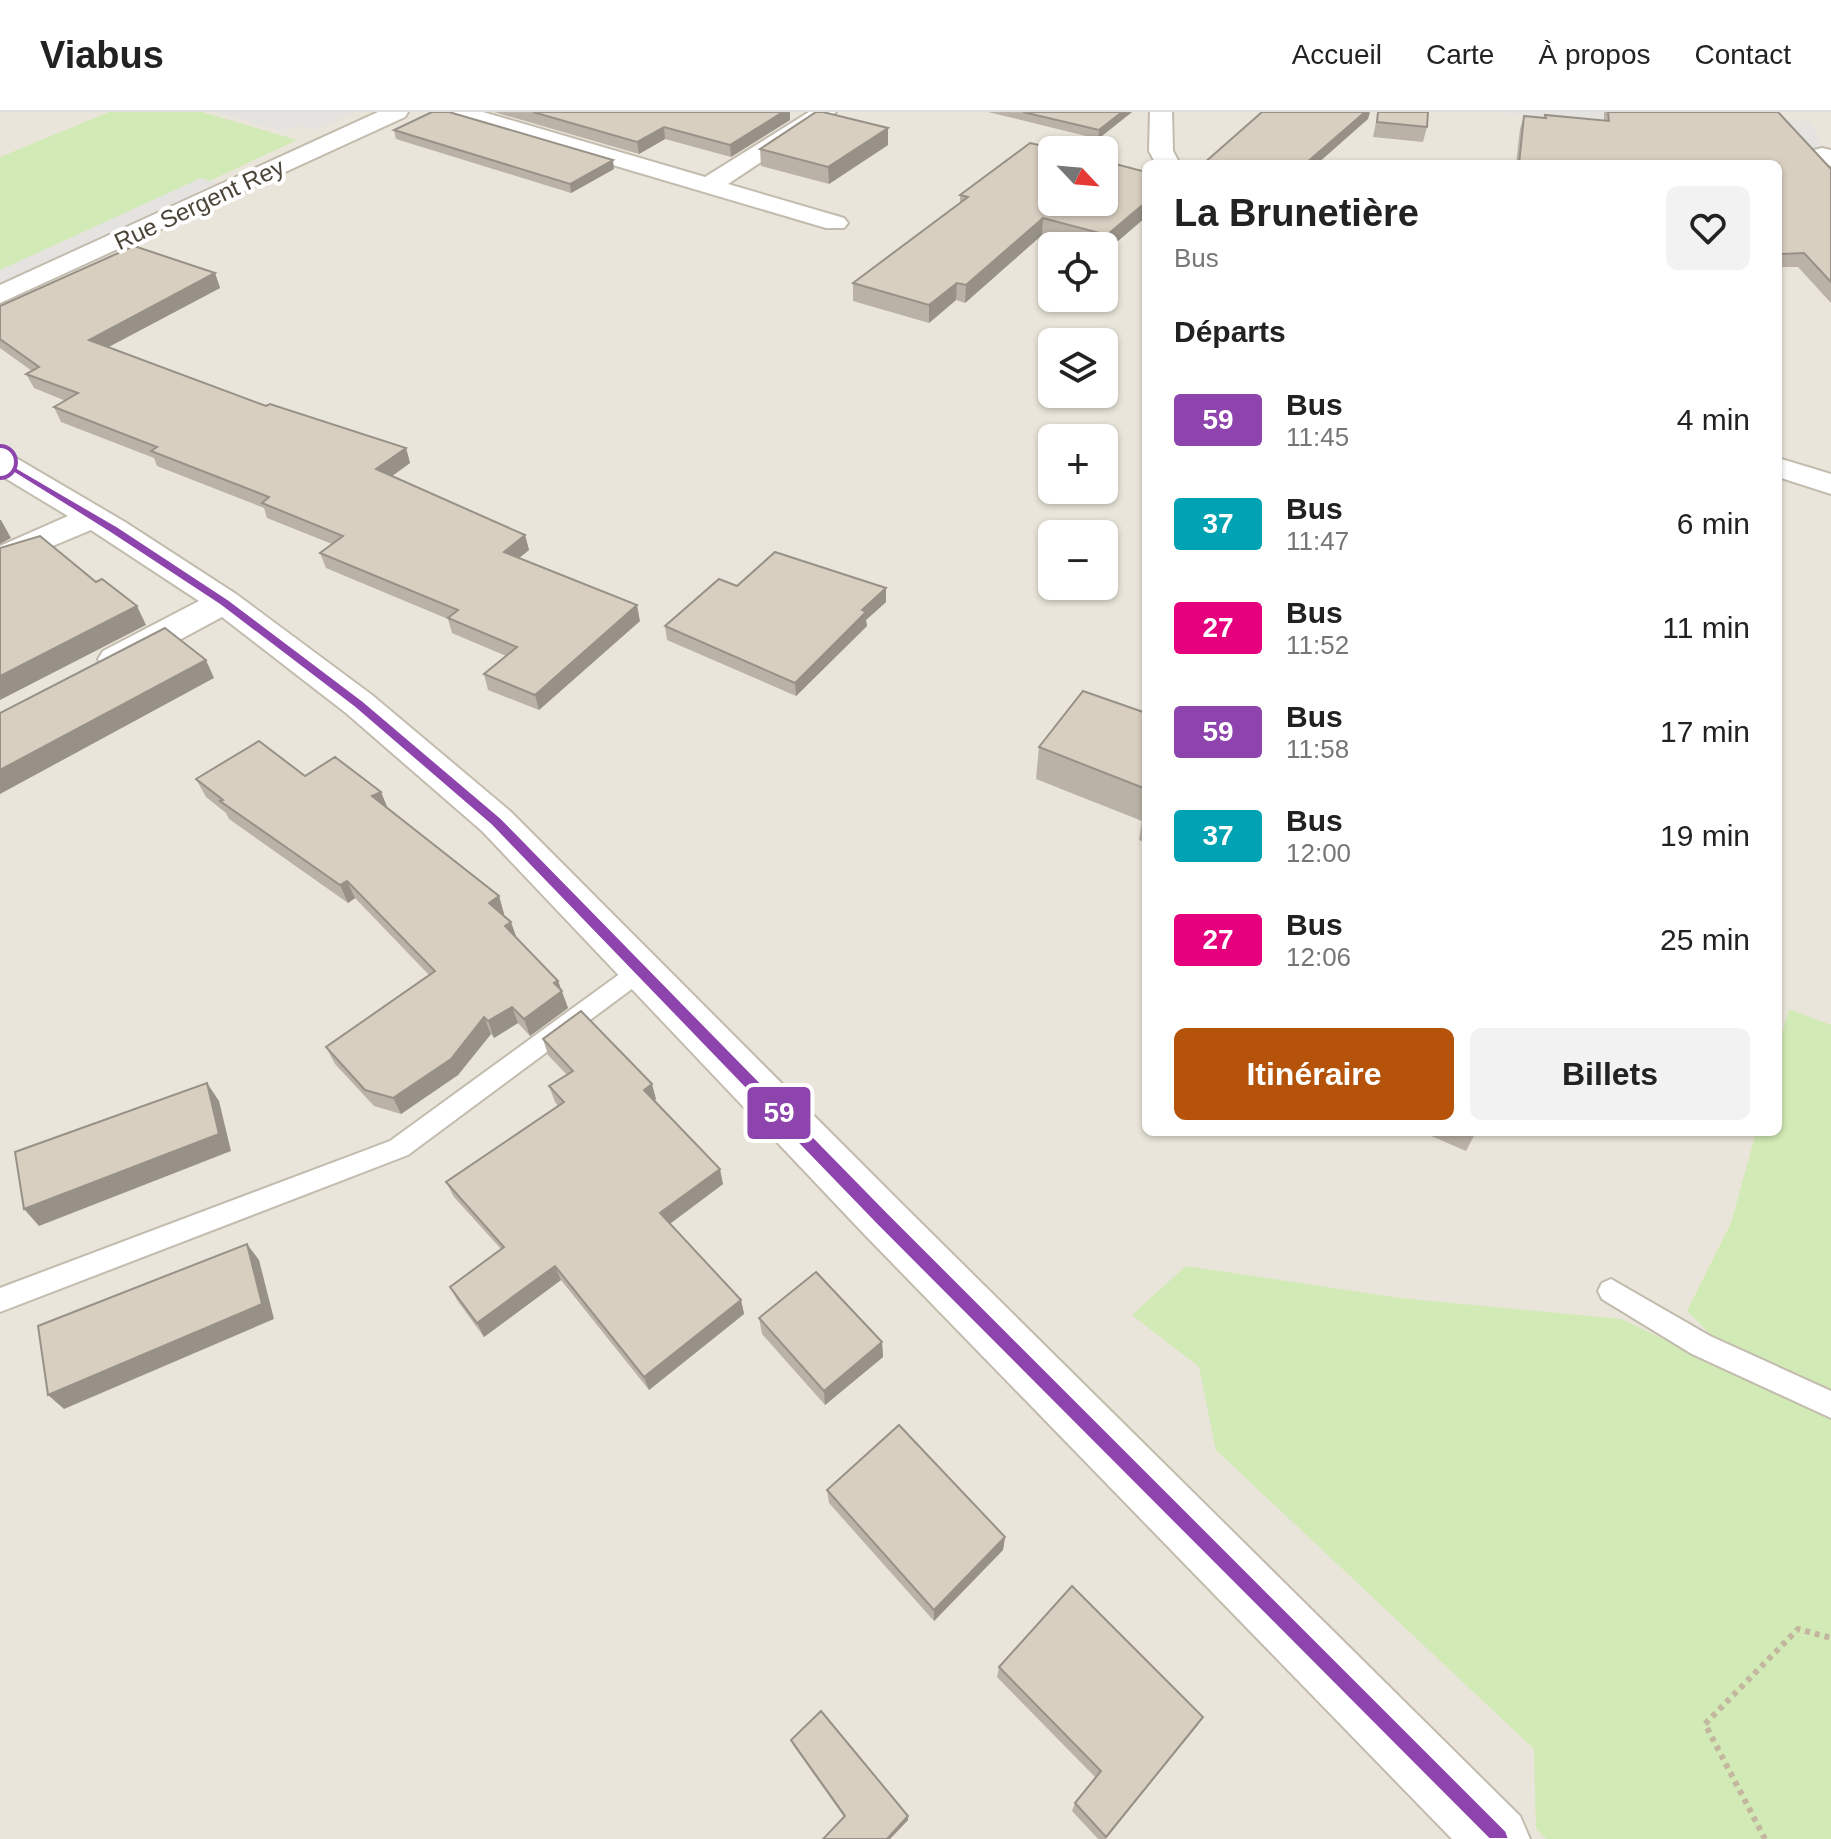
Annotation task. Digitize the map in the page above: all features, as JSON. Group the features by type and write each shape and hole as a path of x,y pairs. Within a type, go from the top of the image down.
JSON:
{"street":[{"name":"Rue Sergent Rey","path":"0,295 397,112"},
{"path":"458,112 835,223"},
{"path":"709,185 825,112"},
{"path":"1161,112 1161,151 1166,160"},
{"path":"0,462 224,602 359,704 496,821 640,971 1497,1839"},
{"path":"1782,468 1831,484"},
{"path":"0,558 92,517"},
{"path":"83,676 224,602"}],"lane":[{"path":"0,1300 399,1148 640,971"},
{"path":"1611,1291 1701,1345 1831,1405"}],"path":[{"path":"1765,1839 1705,1724 1798,1629 1831,1638"}],"shaded area":[{"path":"0,112 1831,112 1831,1839 0,1839"},
{"path":"215,112 354,112 316,130 300,126 284,132"},
{"path":"1495,112 1720,112 1813,122 1820,145 1815,151"},
{"path":"201,178 234,189 0,291 0,270"}],"green space":[{"path":"109,112 202,112 297,140 0,279 0,157"},
{"path":"1789,1009 1831,1025 1831,1390 1712,1336 1687,1311 1731,1223 1755,1136 1782,1136 1782,1034"},
{"path":"1186,1266 1400,1298 1621,1319 1831,1418 1831,1839 1546,1839 1536,1829 1534,1749 1216,1450 1199,1367 1132,1315"}],"building":[{"path":"432,112 449,112 613,160 570,184 394,130"},
{"path":"533,112 783,112 730,145 664,127 637,142"},
{"path":"816,112 888,128 828,167 760,149"},
{"path":"1023,112 1122,112 1099,130"},
{"path":"1262,112 1365,112 1310,160 1208,160"},
{"path":"1378,112 1428,112 1427,127 1377,122"},
{"path":"1608,112 1778,112 1831,169 1831,282 1804,253 1782,254 1782,160 1519,160 1524,116 1609,121"},
{"path":"1030,143 1038,145 1038,216 1118,216 1118,165 1142,171 1142,205 1111,232 1096,232 1043,218 966,285 957,283 929,305 853,283 968,197 960,195"},
{"path":"134,246 215,273 89,340 266,406 270,404 406,448 376,469 525,535 504,552 637,605 535,695 484,674 517,647 448,618 458,610 320,553 343,536 262,503 269,497 151,451 157,447 54,407 78,393 26,374 39,367 0,339 0,306"},
{"path":"40,536 96,582 102,579 137,606 0,676 0,548"},
{"path":"775,552 886,588 795,683 665,626 719,579 737,586"},
{"path":"165,628 206,660 0,770 0,713"},
{"path":"1083,691 1142,712 1142,787 1039,747"},
{"path":"259,741 305,776 335,757 381,792 372,796 499,896 489,903 511,922 505,926 558,981 554,983 562,991 524,1019 512,1007 488,1021 484,1017 451,1059 393,1098 365,1090 326,1047 435,971 347,881 340,885 220,801 223,800 196,779"},
{"path":"581,1011 652,1084 644,1090 720,1169 660,1213 741,1300 644,1377 555,1266 477,1323 450,1287 504,1247 446,1182 564,1102 549,1086 573,1071 543,1039"},
{"path":"207,1083 219,1134 24,1209 15,1152"},
{"path":"247,1244 262,1304 48,1395 38,1326"},
{"path":"816,1272 882,1342 824,1391 759,1318"},
{"path":"899,1425 1005,1537 934,1610 827,1490"},
{"path":"1072,1586 1203,1717 1106,1837 1075,1803 1101,1771 999,1667"},
{"path":"821,1711 908,1816 887,1839 823,1839 845,1816 791,1740"}],"bus line":[{"name":"59","path":"0,462 113,529 224,602 359,704 496,821 883,1219 1497,1839"}]}
